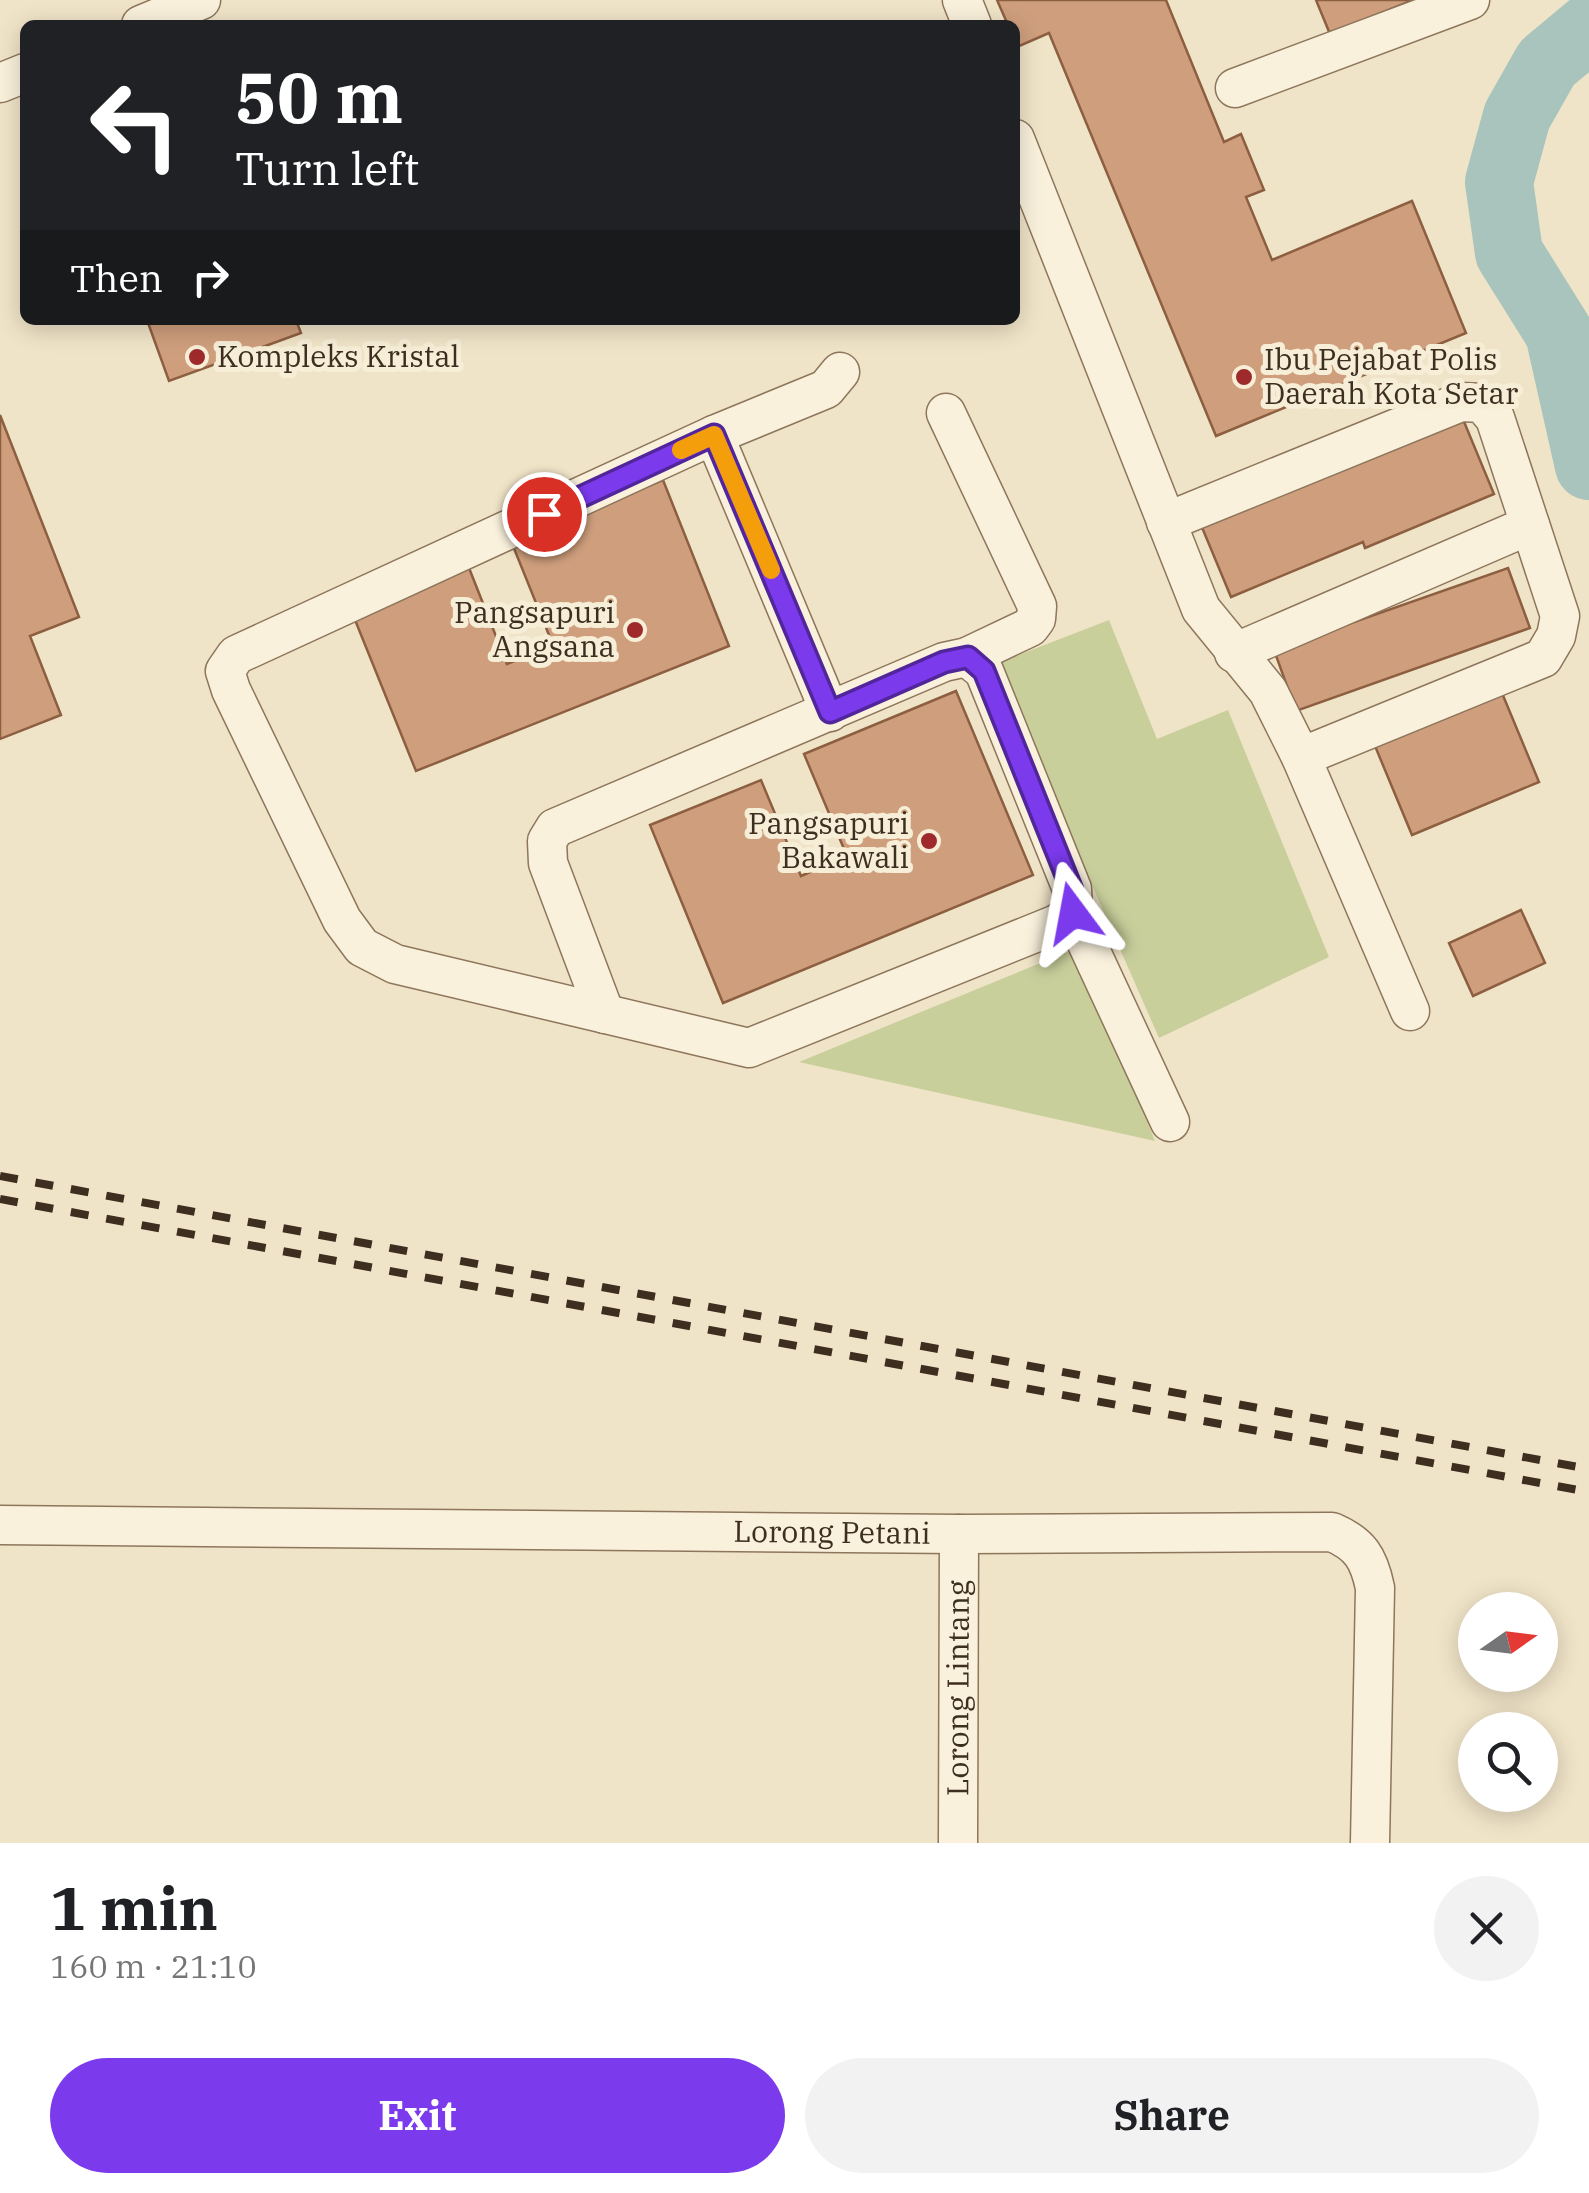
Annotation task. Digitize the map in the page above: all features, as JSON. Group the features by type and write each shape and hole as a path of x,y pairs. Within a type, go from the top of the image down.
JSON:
{"street":[{"path":"153,20 201,0"},
{"path":"1234,88 1470,0"},
{"path":"1020,152 1201,609 1268,691 1302,757 1410,1010"},
{"path":"840,372 826,390 714,435 236,656 225,671 231,690 342,920 362,947 395,964 749,1048 1057,924 1073,913"},
{"path":"1166,522 1461,402 1482,403 1495,418 1560,616 1556,636 1542,658 1302,757"},
{"path":"605,1014 548,863 547,842 555,828 944,662 968,657 1030,628 1036,619 1037,606 946,413"},
{"path":"714,435 830,712"},
{"path":"1234,653 1530,525"},
{"path":"968,657 984,671 1072,890 1073,913 1170,1122"},
{"name":"Lorong Petani","path":"0,1526 960,1534 1332,1532 1349,1539 1364,1552 1375,1588 1370,1843"},
{"name":"Lorong Lintang","path":"958,1843 960,1534"}],"green space":[{"path":"1109,620 1157,739 1228,710 1329,957 1159,1038 995,664"},
{"path":"1077,948 1155,1141 799,1062"}],"building":[{"path":"997,0 1166,0 1224,142 1241,134 1264,190 1246,197 1272,260 1412,201 1466,333 1216,436 1049,33 1020,46 1020,20 1006,20"},
{"path":"1316,0 1413,0 1330,34"},
{"name":"Kompleks Kristal","path":"149,325 298,325 301,333 169,381"},
{"path":"1460,412 1494,494 1365,548 1363,542 1231,597 1201,525"},
{"path":"0,415 79,617 30,636 61,715 0,739"},
{"name":"Pangsapuri Angsana","path":"663,480 729,646 416,771 353,615 469,568 507,664 553,645 511,541"},
{"path":"1508,568 1530,628 1296,711 1274,650"},
{"name":"Pangsapuri Bakawali","path":"956,691 1033,875 723,1003 650,825 761,780 801,876 847,856 804,754"},
{"path":"1502,693 1539,782 1412,835 1375,746"},
{"path":"1521,910 1545,963 1473,996 1449,943"}],"waterway":[{"path":"1589,28 1547,63 1517,116 1499,182 1509,253 1559,333 1589,466"}],"railway":[{"path":"0,1176 1589,1469"},
{"path":"0,1199 1589,1492"}],"slow traffic":[{"path":"681,450 714,435 771,570"}],"place":[{"name":"Kompleks Kristal","path":"197,357"},
{"name":"Ibu Pejabat Polis Daerah Kota Setar","path":"1244,377"},
{"name":"Pangsapuri Angsana","path":"635,630"},
{"name":"Pangsapuri Bakawali","path":"929,841"}],"route":[{"path":"544,514 714,435 830,712 944,662 968,657 984,671 1072,890 1073,913"}]}
